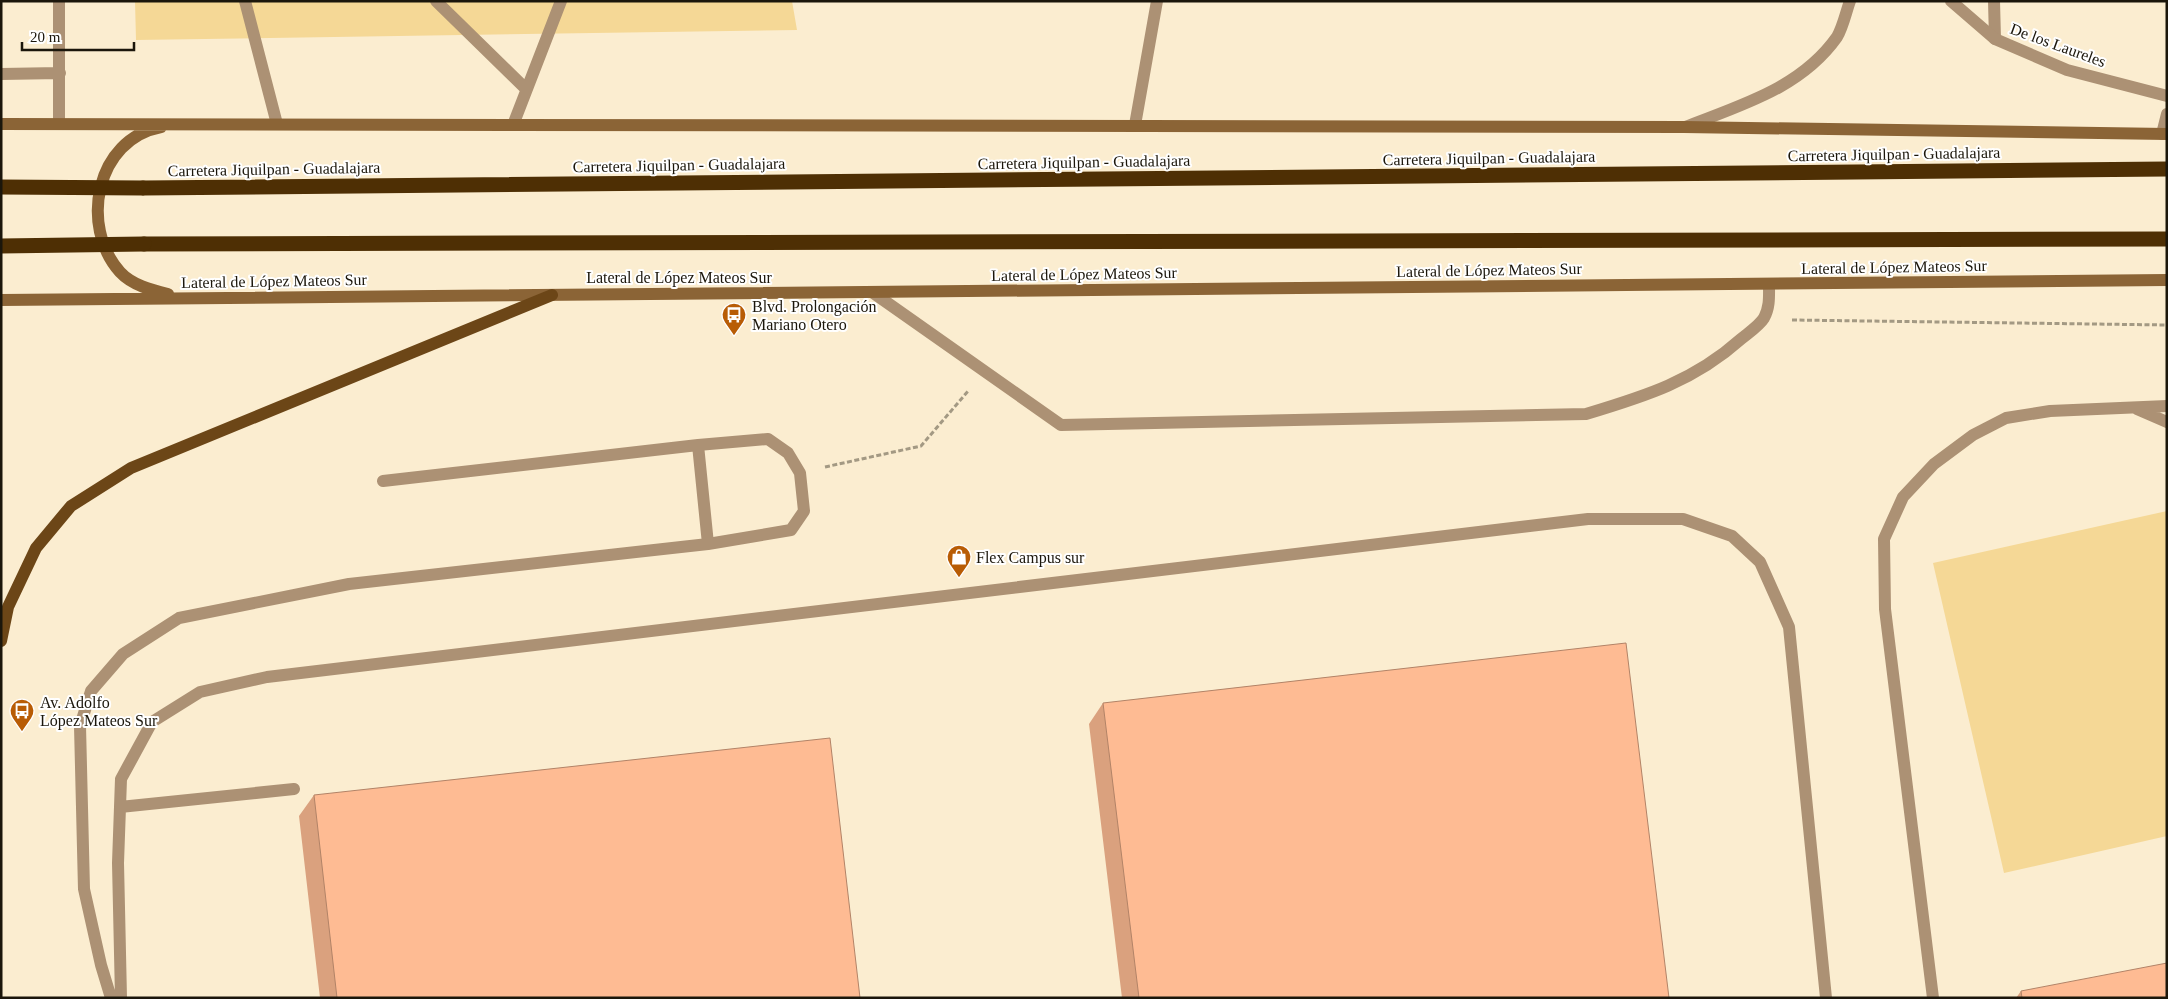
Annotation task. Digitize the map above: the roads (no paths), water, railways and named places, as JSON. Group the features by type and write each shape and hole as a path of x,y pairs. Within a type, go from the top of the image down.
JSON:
{"highway":[{"name":"Carretera Jiquilpan - Guadalajara","path":"1,188 2167,169"},
{"path":"1,246 144,244 2167,239"}],"main road":[{"path":"1,641 8,606 36,548 71,506 78,501 131,468 552,295"}],"street":[{"path":"59,1 59,123"},
{"path":"245,1 276,124"},
{"path":"436,1 526,89"},
{"path":"513,125 560,1"},
{"path":"1135,125 1157,1"},
{"path":"1684,127 1777,90 1810,67 1838,36 1850,1"},
{"name":"De los Laureles","path":"1951,1 1995,39 2067,70 2167,96"},
{"path":"1994,1 1995,39"},
{"path":"1,74 60,73"},
{"path":"1,124 1684,127 2164,134 2167,114"},
{"path":"181,124 153,129 128,144 115,158 109,165 98,192 96,221 104,249 121,273 144,288 200,298"},
{"name":"Lateral de López Mateos Sur","path":"1,300 2167,280"},
{"path":"872,292 1061,425 1586,414 1642,397 1687,378 1721,358 1763,319 1769,303 1769,284"},
{"path":"1933,998 1885,609 1884,539 1903,496 1934,464 1973,435 2006,418 2050,411 2167,406"},
{"path":"2134,408 2167,422"},
{"path":"112,998 101,965 84,889 80,726 91,691 123,654 179,618 350,584 708,544 791,530 804,510 800,473 788,452 768,439 698,445 383,481"},
{"path":"698,445 708,544"},
{"path":"121,998 118,863 121,779 152,722 200,692 267,676 1588,520 1683,519 1732,536 1760,562 1790,628 1826,998"},
{"path":"120,806 294,789"}],"place":[{"name":"Blvd. Prolongación Mariano Otero","path":"734,336"},
{"name":"Flex Campus sur","path":"959,578"},
{"name":"Av. Adolfo López Mateos Sur","path":"22,732"}]}
